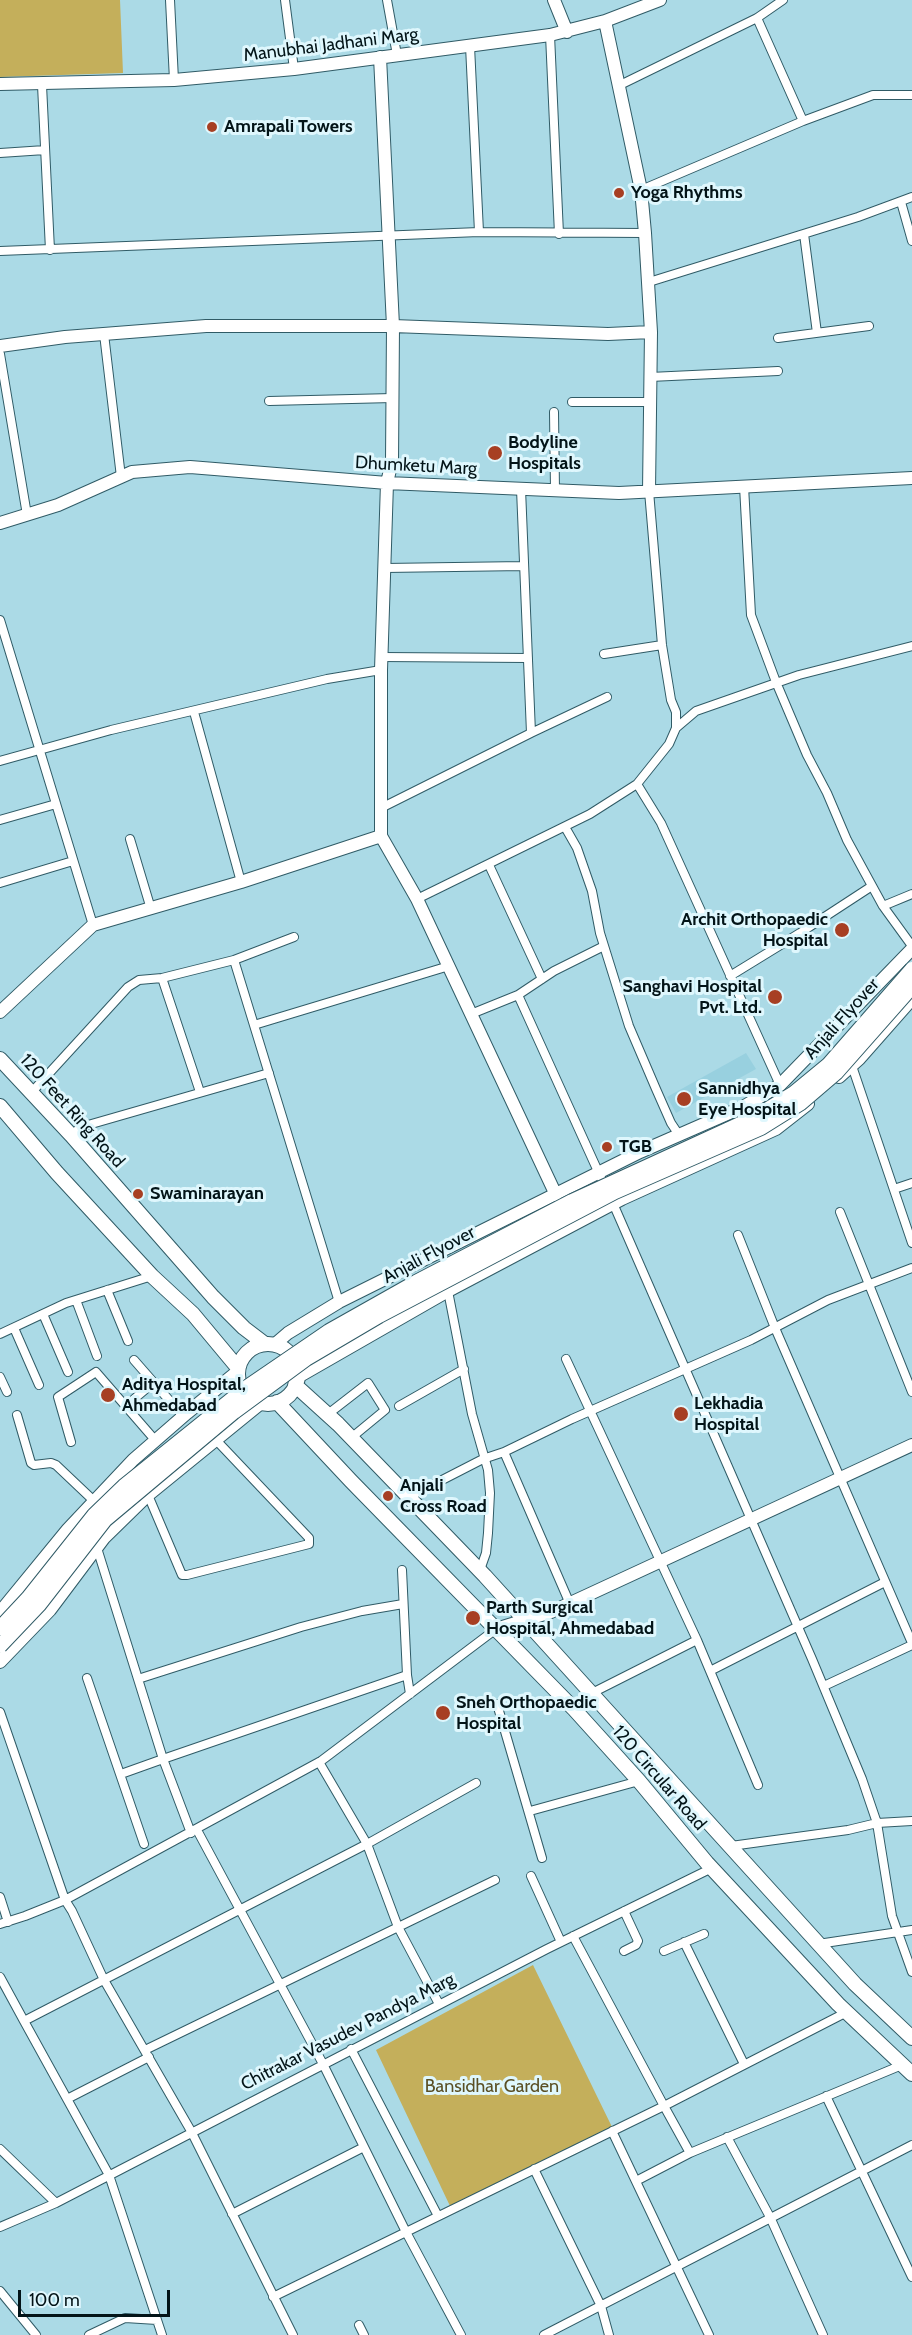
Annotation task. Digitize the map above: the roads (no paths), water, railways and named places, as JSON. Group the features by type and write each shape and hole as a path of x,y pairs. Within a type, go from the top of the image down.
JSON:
{"main road":[{"name":"Anjali Flyover","path":"0,1628 28,1598 94,1515 124,1486 255,1381 329,1331 416,1282 573,1201 755,1117 794,1093 828,1065 912,969"},
{"name":"Anjali Flyover","path":"0,1646 39,1605 105,1520 234,1412 268,1387 315,1354 443,1282 615,1192 761,1128 781,1116 801,1103 836,1073 912,987"},
{"name":"120 Feet Ring Road","path":"0,1059 213,1297 244,1328 270,1344"},
{"path":"0,1106 57,1173 152,1276 193,1314 238,1370 242,1389 250,1398 261,1403 277,1402 291,1393 296,1381 297,1368 289,1353 270,1344 248,1352 241,1359 238,1370"},
{"name":"120 Circular Road","path":"296,1381 480,1570 818,1944 912,2038"},
{"name":"120 Circular Road","path":"277,1402 574,1709 639,1781 712,1868 847,2012 907,2070"}],"street":[{"path":"170,0 174,80"},
{"path":"285,0 294,69"},
{"path":"387,0 397,55"},
{"path":"554,0 567,32"},
{"path":"618,86 757,18 783,0"},
{"name":"Manubhai Jadhani Marg","path":"0,84 174,80 294,69 567,32 605,21 653,2"},
{"path":"757,18 802,121"},
{"path":"417,898 565,827 637,784 669,744 676,728 676,712 671,700 662,645 656,551 649,490 651,332 641,190 605,21"},
{"path":"550,35 559,234"},
{"path":"470,46 479,232"},
{"path":"380,57 393,326 392,461 387,483 381,663 381,836 417,898 556,1195"},
{"path":"42,84 50,250"},
{"path":"641,190 802,121 873,95 912,95"},
{"path":"0,153 45,150"},
{"path":"649,282 804,234 912,197"},
{"path":"901,202 912,241"},
{"path":"0,251 479,232 645,233"},
{"path":"804,234 817,333"},
{"path":"0,346 65,337 206,326 393,326 608,334 651,332"},
{"path":"777,338 869,326"},
{"path":"104,334 121,477"},
{"path":"0,354 27,515"},
{"path":"650,377 778,371"},
{"path":"269,401 393,398"},
{"path":"573,402 650,402"},
{"path":"554,412 555,490"},
{"name":"Dhumketu Marg","path":"0,523 58,505 132,472 190,467 387,483 619,493 912,478"},
{"path":"270,1344 339,1302 599,1173 742,1107 780,1085 912,947 884,906 847,840 827,793 807,755 751,615 744,486"},
{"path":"521,489 531,733"},
{"path":"385,567 524,566"},
{"path":"0,620 93,925"},
{"path":"604,654 662,645"},
{"path":"676,728 696,711 776,682 912,646"},
{"path":"0,761 111,730 327,679 381,663 528,658"},
{"path":"381,808 608,697"},
{"path":"194,712 241,882"},
{"path":"637,784 661,823 780,1085"},
{"path":"0,820 56,804"},
{"path":"565,827 578,848 592,891 604,945 629,1026 667,1115 679,1135"},
{"path":"0,1011 93,925 241,882 381,836"},
{"path":"130,839 151,909"},
{"path":"0,883 73,861"},
{"path":"489,865 542,979"},
{"path":"730,976 872,886"},
{"path":"884,906 912,894"},
{"path":"31,1093 128,987 139,980 162,978 234,960 294,937"},
{"path":"471,1014 518,995 604,945"},
{"path":"234,960 339,1302"},
{"path":"254,1025 449,966"},
{"path":"162,978 200,1092"},
{"path":"518,995 657,1300 684,1370 824,1686 862,1779 877,1823 892,1916 912,1972"},
{"path":"296,1381 448,1292 613,1203 776,1129 791,1119 852,1066 912,999"},
{"path":"852,1066 912,1243"},
{"path":"70,1135 81,1127 269,1072"},
{"path":"894,1189 912,1183"},
{"path":"840,1212 912,1392"},
{"path":"738,1235 775,1328 912,1644 824,1686"},
{"path":"409,1497 483,1459 504,1452 684,1370 775,1328 828,1300 912,1268"},
{"path":"0,1335 76,1300 152,1276"},
{"path":"107,1290 128,1341"},
{"path":"448,1292 472,1414 488,1470 490,1493 486,1553 480,1570"},
{"path":"76,1300 97,1356"},
{"path":"43,1314 68,1372"},
{"path":"14,1328 39,1385"},
{"path":"566,1359 659,1563 697,1640 758,1785"},
{"path":"134,1360 183,1416"},
{"path":"0,1612 68,1529 132,1460 238,1370"},
{"path":"399,1406 464,1370"},
{"path":"71,1442 58,1398 96,1372 156,1440"},
{"path":"0,1377 7,1392"},
{"path":"134,1399 153,1383"},
{"path":"328,1414 368,1383 385,1410 351,1438"},
{"path":"0,1662 50,1610 97,1548 148,1495 261,1403"},
{"path":"17,1415 31,1463 56,1465 94,1501"},
{"path":"148,1495 182,1575 309,1544 309,1538 216,1440"},
{"path":"0,1897 4,1923 65,1900 319,1762 496,1629 570,1604 912,1445"},
{"path":"504,1452 570,1604"},
{"path":"97,1548 163,1759 194,1831 240,1910 323,2064 406,2232 461,2335"},
{"path":"402,1570 410,1694"},
{"path":"710,1671 885,1582"},
{"path":"138,1679 301,1627 362,1611 403,1604"},
{"path":"592,1693 697,1640"},
{"path":"121,1774 407,1675"},
{"path":"87,1678 144,1844"},
{"path":"496,1704 530,1811 542,1858"},
{"path":"0,1712 65,1900 104,1980 191,2132 293,2335"},
{"path":"319,1762 367,1844 398,1927 439,2004"},
{"path":"530,1811 639,1781"},
{"path":"24,2021 367,1844 476,1783"},
{"path":"731,1846 848,1830 877,1823 912,1821"},
{"name":"Chitrakar Vasudev Pandya Marg","path":"0,2227 56,2203 439,2004 712,1868"},
{"path":"531,1876 561,1942"},
{"path":"68,2099 147,2053 279,1985 495,1880"},
{"path":"624,1911 638,1941 636,1945 624,1952"},
{"path":"818,1944 912,1930"},
{"path":"664,1951 704,1934"},
{"path":"573,1936 690,2153"},
{"path":"684,1942 744,2064"},
{"path":"0,1977 109,2175 162,2335"},
{"path":"273,2297 664,2106 847,2012"},
{"path":"351,2049 438,2216"},
{"path":"636,2181 690,2153 826,2096 907,2070"},
{"path":"826,2096 912,2277"},
{"path":"612,2131 709,2335"},
{"path":"727,2137 770,2217 822,2335"},
{"path":"544,2335 912,2145"},
{"path":"232,2214 364,2147"},
{"path":"0,2149 56,2203"},
{"path":"534,2169 601,2307 609,2335"},
{"path":"0,2291 36,2335"},
{"path":"89,2335 125,2318 157,2320"},
{"path":"359,2325 364,2335"}],"place":[{"name":"Amrapali Towers","path":"212,127"},
{"name":"Yoga Rhythms","path":"619,193"},
{"name":"Bodyline Hospitals","path":"495,453"},
{"name":"Archit Orthopaedic Hospital","path":"842,930"},
{"name":"Sanghavi Hospital Pvt. Ltd.","path":"775,997"},
{"name":"Sannidhya Eye Hospital","path":"684,1099"},
{"name":"TGB","path":"607,1147"},
{"name":"Swaminarayan","path":"138,1194"},
{"name":"Aditya Hospital, Ahmedabad","path":"108,1395"},
{"name":"Lekhadia Hospital","path":"681,1414"},
{"name":"Anjali Cross Road","path":"388,1496"},
{"name":"Parth Surgical Hospital, Ahmedabad","path":"473,1618"},
{"name":"Sneh Orthopaedic Hospital","path":"443,1713"}],"park label":[{"name":"Bansidhar Garden","path":"492,2087"}]}
